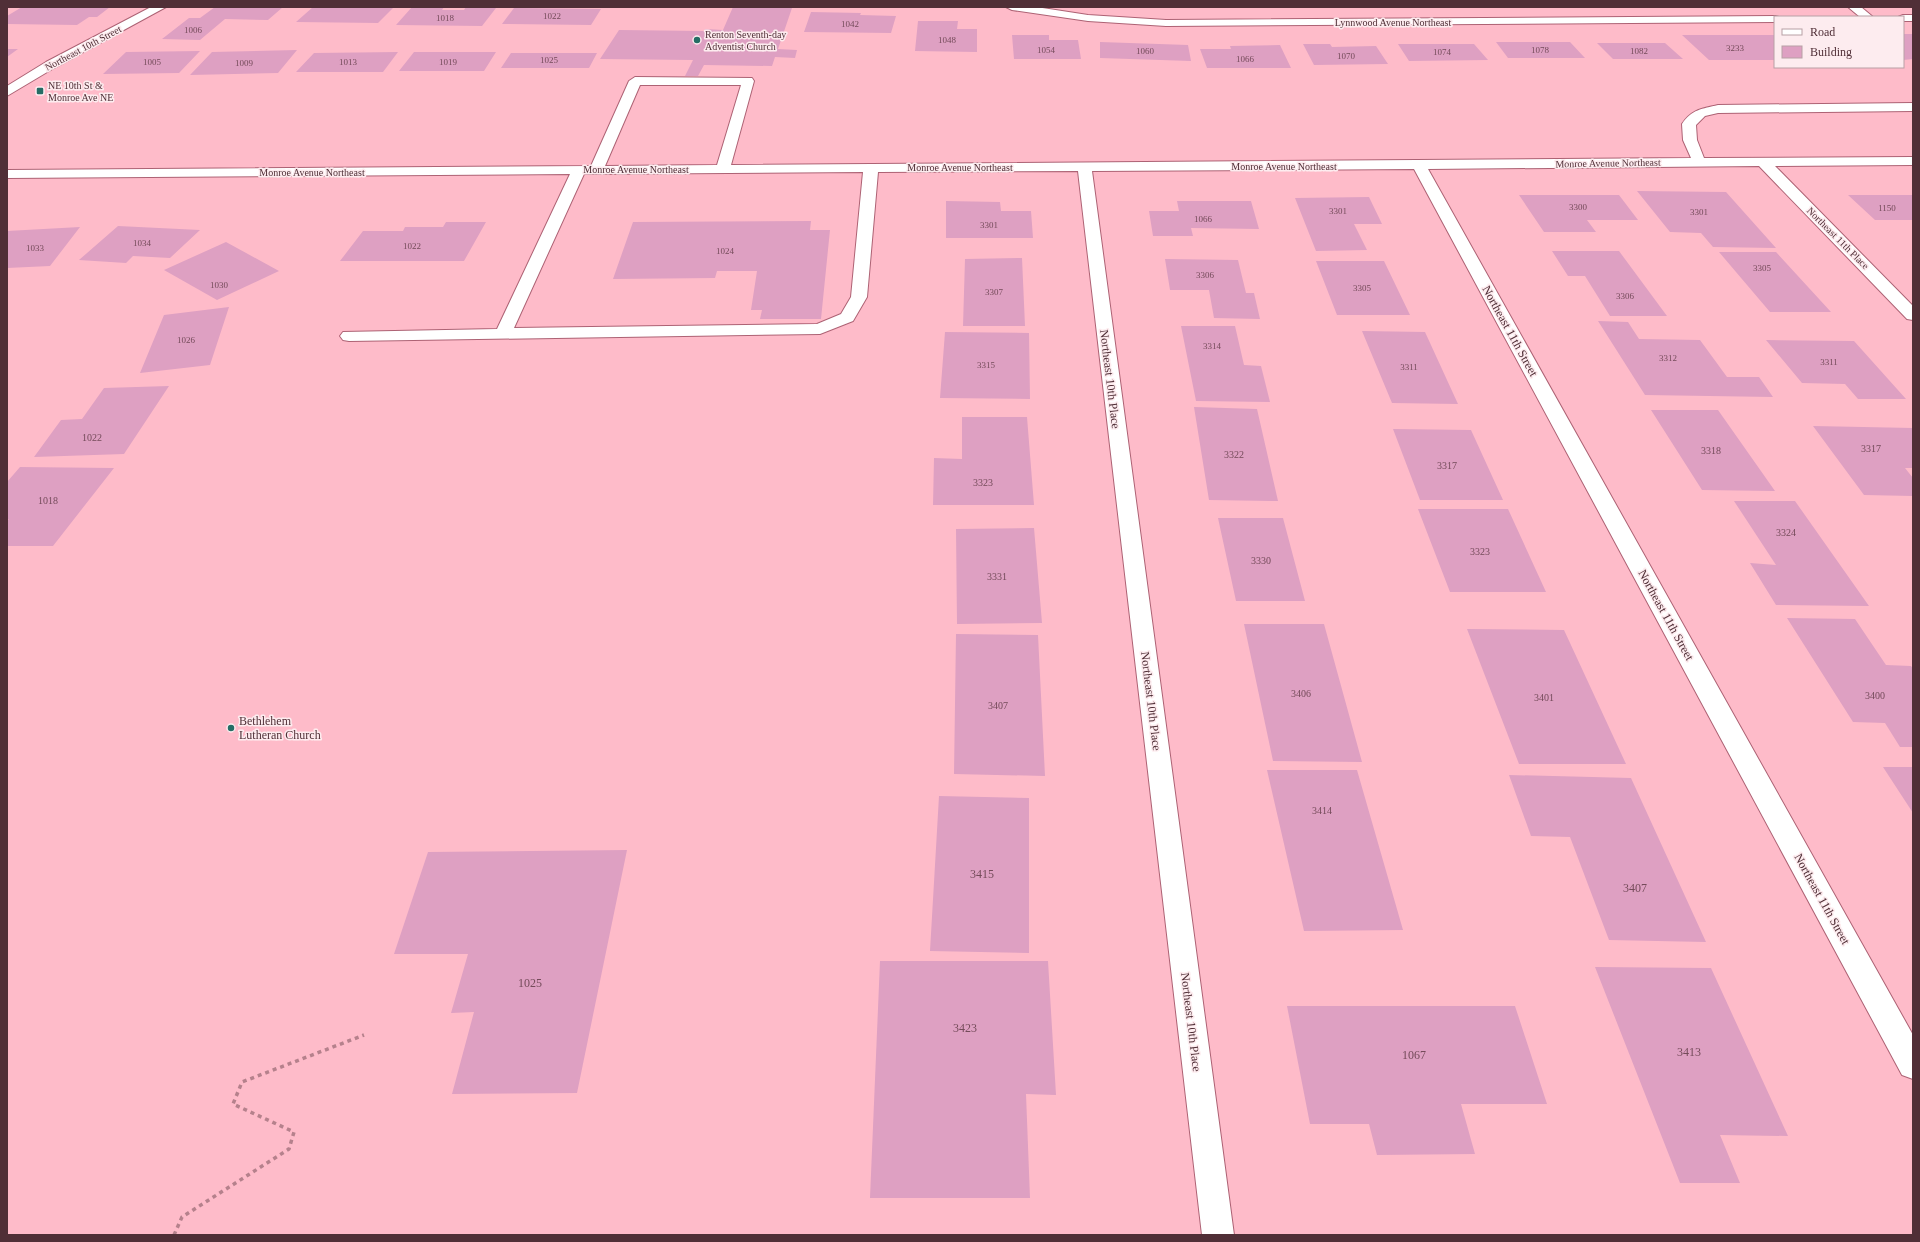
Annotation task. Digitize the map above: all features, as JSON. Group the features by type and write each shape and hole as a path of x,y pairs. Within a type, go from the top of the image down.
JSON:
{"street":[{"name":"Northeast 10th Street","path":"7,92 50,65 160,7"},
{"name":"Lynnwood Avenue Northeast","path":"1012,7 1088,18 1166,23 1778,13"},
{"path":"1854,7 1867,16"},
{"path":"596,170 635,81 748,81 723,169"},
{"path":"1698,162 1690,140 1689,124 1700,113 1718,108 1913,107"},
{"name":"Northeast 11th Place","path":"1762,161 1913,315"},
{"name":"Monroe Avenue Northeast","path":"7,174 1913,161"},
{"name":"Northeast 11th Street","path":"1419,165 1913,1064"},
{"name":"Northeast 10th Place","path":"1084,166 1218,1235"},
{"path":"349,336 820,329 847,317 858,297 871,168"},
{"path":"503,333 579,170"}],"path":[{"path":"174,1235 182,1216 289,1149 294,1132 234,1104 242,1082 364,1035"}],"building":[{"path":"22,7 110,7 97,17 89,17 77,25 7,24 7,16"},
{"path":"215,7 283,7 268,20 225,19 200,40 162,39 189,18 200,18"},
{"path":"313,7 394,7 378,23 296,22"},
{"path":"412,7 444,7 442,10 464,10 466,7 496,8 482,26 396,25"},
{"name":"Renton Seventh-day Adventist Church","path":"733,7 792,8 778,49 797,50 795,58 775,57 772,66 704,65 698,76 685,76 693,60 600,59 619,30 723,30"},
{"path":"514,8 601,9 591,25 502,24"},
{"path":"811,12 861,13 860,15 896,16 891,33 804,32"},
{"path":"918,21 958,21 957,29 977,29 977,52 915,51"},
{"path":"1904,34 1913,34 1913,59 1904,60"},
{"path":"1012,35 1049,35 1049,40 1078,40 1081,59 1014,59"},
{"path":"1682,35 1774,35 1774,60 1709,60"},
{"path":"1100,42 1188,45 1191,61 1100,58"},
{"path":"1496,42 1570,42 1585,58 1508,58"},
{"path":"1597,43 1665,43 1683,59 1613,59"},
{"path":"1303,44 1330,44 1332,47 1376,46 1388,64 1314,65"},
{"path":"1398,44 1474,44 1488,60 1409,61"},
{"path":"1280,45 1291,68 1207,68 1200,49 1231,49 1230,46"},
{"path":"7,49 18,49 7,57"},
{"path":"297,50 278,73 190,75 212,52"},
{"path":"200,51 179,73 103,74 126,52"},
{"path":"398,52 383,72 296,72 314,53"},
{"path":"414,52 496,52 484,71 399,71"},
{"path":"511,53 597,53 589,68 501,68"},
{"path":"1637,191 1726,192 1776,248 1713,247 1701,233 1670,232"},
{"path":"1519,195 1619,195 1638,220 1587,220 1596,232 1544,232"},
{"path":"1848,195 1913,195 1913,220 1875,220"},
{"path":"1369,197 1382,224 1354,224 1367,250 1316,251 1295,198"},
{"path":"946,201 1000,202 1001,211 1031,211 1033,238 946,238"},
{"path":"1177,201 1251,201 1259,229 1191,228 1193,236 1153,236 1149,211 1179,211"},
{"path":"811,221 810,230 830,230 821,319 760,319 762,310 751,310 757,271 717,271 715,278 613,279 633,222"},
{"path":"446,222 486,222 464,261 340,261 363,231 403,231 405,227 443,227"},
{"path":"118,226 200,230 170,258 133,256 126,263 79,260"},
{"path":"80,227 50,266 7,268 7,231"},
{"path":"226,242 279,271 217,300 164,270"},
{"path":"1552,251 1619,251 1667,316 1610,316 1585,276 1568,276"},
{"path":"1719,252 1776,252 1831,312 1770,312"},
{"path":"1022,258 1025,326 963,326 965,259"},
{"path":"1165,259 1238,260 1246,293 1254,293 1260,319 1214,318 1209,290 1170,290"},
{"path":"1316,261 1384,261 1410,315 1337,315"},
{"path":"229,307 210,365 140,373 164,315"},
{"path":"1598,321 1628,322 1639,339 1700,340 1727,377 1759,377 1773,397 1645,395"},
{"path":"1181,326 1235,326 1244,365 1261,366 1270,402 1196,401"},
{"path":"1362,331 1425,332 1458,404 1392,403"},
{"path":"945,332 1029,333 1030,399 940,398"},
{"path":"1766,340 1854,341 1906,399 1858,399 1845,384 1802,383"},
{"path":"169,386 124,454 34,457 61,420 82,419 104,388"},
{"path":"1194,407 1257,409 1278,501 1209,500"},
{"path":"1651,410 1718,410 1775,491 1702,490"},
{"path":"962,417 1027,417 1034,505 933,505 934,458 962,459"},
{"path":"1813,426 1913,428 1913,468 1905,468 1913,478 1913,496 1864,495"},
{"path":"1393,429 1471,430 1503,500 1420,500"},
{"path":"20,467 114,468 53,546 7,546 7,521 9,519 7,519 7,482"},
{"path":"1734,501 1795,501 1869,606 1776,605 1750,563 1776,565"},
{"path":"1418,509 1508,509 1546,592 1450,592"},
{"path":"1218,518 1283,518 1305,601 1236,601"},
{"path":"1034,528 1042,623 957,624 956,529"},
{"path":"1787,618 1855,619 1886,665 1911,666 1913,669 1913,747 1900,747 1885,723 1853,722"},
{"path":"1244,624 1324,624 1362,762 1273,761"},
{"path":"1467,629 1564,630 1626,764 1519,764"},
{"path":"956,634 1038,635 1045,776 954,774"},
{"path":"1883,767 1913,767 1913,813"},
{"path":"1267,770 1357,770 1403,930 1304,931"},
{"path":"1509,775 1631,778 1706,942 1609,940 1570,837 1531,836"},
{"path":"939,796 1029,798 1029,953 930,951"},
{"path":"627,850 577,1093 452,1094 474,1012 451,1013 468,954 394,954 428,852"},
{"path":"880,961 1048,961 1056,1095 1026,1094 1030,1198 870,1198"},
{"path":"1595,967 1711,968 1788,1136 1720,1135 1740,1183 1680,1183"},
{"path":"1287,1006 1515,1006 1547,1104 1461,1104 1475,1154 1377,1155 1369,1124 1310,1124"}],"place":[{"name":"Renton Seventh-day Adventist Church","path":"697,40"},
{"name":"NE 10th St & Monroe Ave NE","path":"40,91"},
{"name":"Bethlehem Lutheran Church","path":"231,728"}]}
